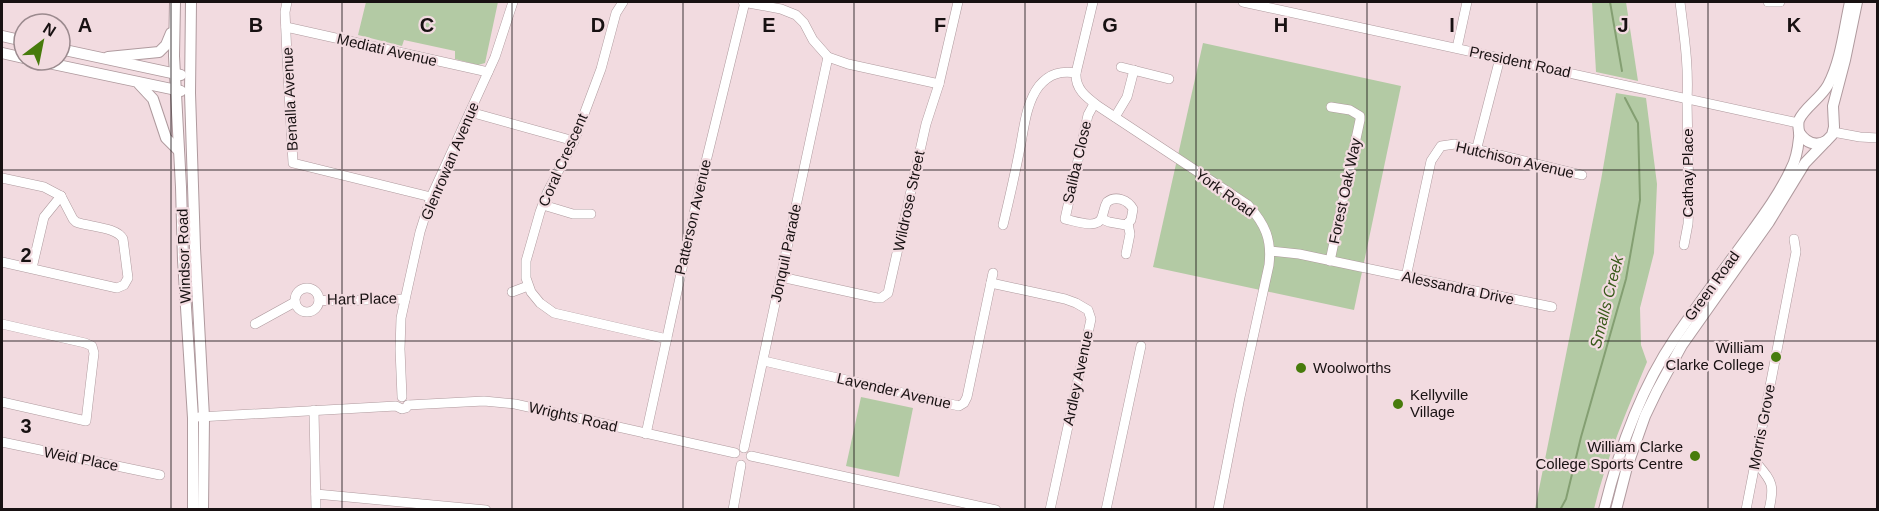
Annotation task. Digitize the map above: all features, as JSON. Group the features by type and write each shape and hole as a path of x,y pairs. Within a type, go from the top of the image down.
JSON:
{"main road":[{"name":"Windsor Road","path":"175,2 175,90 184,282 199,417 193,510"},
{"name":"Windsor Road","path":"191,2 190,93 199,417 204,510"},
{"path":"1850,2 1833,75 1818,100 1801,117 1799,128 1803,138 1809,143 1816,144 1831,132 1834,98 1845,60 1857,2"},
{"path":"101,58 159,52 166,45 174,28"},
{"path":"72,52 190,78"},
{"path":"72,68 190,93"},
{"path":"138,83 153,99 166,138 179,151"},
{"path":"1806,111 1819,108 1831,115 1831,132"},
{"name":"Green Road","path":"1604,510 1616,464 1647,387 1674,339 1777,194 1795,159 1799,128"},
{"name":"Green Road","path":"1616,510 1627,467 1645,416 1682,345 1769,222 1805,163 1831,132"}],"street":[{"name":"Benalla Avenue","path":"287,2 286,27 293,163 431,197"},
{"name":"Glenrowan Avenue","path":"405,401 400,331 422,224 431,197 488,72 506,28 513,2"},
{"name":"Coral Crescent","path":"528,286 525,273 526,261 543,205 574,141 601,69 616,13 623,2"},
{"path":"744,2 781,9 796,15 828,57 848,64 939,84"},
{"name":"Patterson Avenue","path":"646,434 700,186 744,2"},
{"name":"Wildrose Street","path":"781,277 877,298 886,296 888,293 926,124 939,84 958,2"},
{"path":"1003,225 1033,98 1039,87 1049,77 1062,72 1076,73 1093,2"},
{"name":"President Road","path":"1243,2 1687,100 1799,128"},
{"path":"1457,48 1467,2"},
{"name":"Cathay Place","path":"1680,2 1689,79 1687,100 1689,203 1684,245"},
{"path":"1768,2 1779,2"},
{"name":"Mediati Avenue","path":"286,27 488,72"},
{"name":"Jonquil Parade","path":"739,451 764,361 828,57"},
{"path":"1476,151 1500,58"},
{"path":"1121,68 1169,79"},
{"path":"1115,117 1127,97 1134,70"},
{"name":"York Road","path":"1076,73 1080,90 1094,104 1248,205 1261,219 1267,234 1270,251 1218,510"},
{"name":"Saliba Close","path":"1094,104 1088,115 1065,219 1092,224 1102,219 1123,225 1128,223"},
{"name":"Forest Oak Way","path":"1330,261 1360,120 1360,116 1354,111 1331,106"},
{"path":"470,112 574,141"},
{"path":"1831,132 1878,138"},
{"name":"Hutchison Avenue","path":"1406,277 1431,161 1441,146 1455,144 1476,151 1582,175"},
{"path":"2,178 44,187 61,196 76,222 115,231 121,235 127,281 122,287 117,288 2,262"},
{"path":"32,268 44,217 61,196"},
{"path":"1102,219 1107,202 1110,200 1124,200 1131,205 1133,209 1128,223 1130,234 1126,254"},
{"path":"543,205 573,214 591,214"},
{"name":"Morris Grove","path":"1746,510 1796,252 1794,239"},
{"name":"Alessandra Drive","path":"1270,251 1299,254 1552,307"},
{"name":"Lavender Avenue","path":"764,361 959,406 967,397 992,278"},
{"name":"Ardley Avenue","path":"992,278 1076,303 1088,310 1091,319 1050,510"},
{"path":"512,292 528,286 540,303 554,314 667,339"},
{"name":"Hart Place","path":"308,287 317,293 319,300 317,307 310,312 303,311 295,303 298,292 308,287"},
{"name":"Hart Place","path":"319,300 405,299"},
{"path":"255,324 295,303"},
{"path":"2,324 85,343 92,346 94,353 86,421 2,402"},
{"path":"1106,510 1141,346"},
{"name":"Wrights Road","path":"314,410 396,406 404,409 405,401 494,401 646,434 739,451"},
{"path":"199,417 314,410 316,510"},
{"name":"Weid Place","path":"2,442 160,475"},
{"path":"741,465 735,460 739,451 750,451 752,456 996,510"},
{"path":"741,465 749,463 752,456"},
{"path":"1755,461 1773,486 1769,510"},
{"path":"733,510 741,465"},
{"path":"316,494 486,510"}],"green space":[{"path":"366,2 498,2 485,63 478,65 455,59 455,51 404,40 402,46 358,35"},
{"path":"1592,2 1626,2 1638,81 1596,72"},
{"path":"1203,43 1401,86 1354,310 1153,267"},
{"path":"1616,93 1646,98 1657,184 1654,253 1640,308 1641,345 1647,362 1611,453 1594,509 1535,509 1601,180"},
{"path":"861,397 913,408 899,477 846,466"}],"waterway":[{"name":"Smalls Creek","path":"1610,2 1622,71"},
{"name":"Smalls Creek","path":"1560,510 1566,499 1581,437 1626,279 1640,200 1638,123 1625,98"}],"place":[{"name":"William Clarke College","path":"1776,357"},
{"name":"Woolworths","path":"1301,368"},
{"name":"Kellyville Village","path":"1398,404"},
{"name":"William Clarke College Sports Centre","path":"1695,456"}]}
